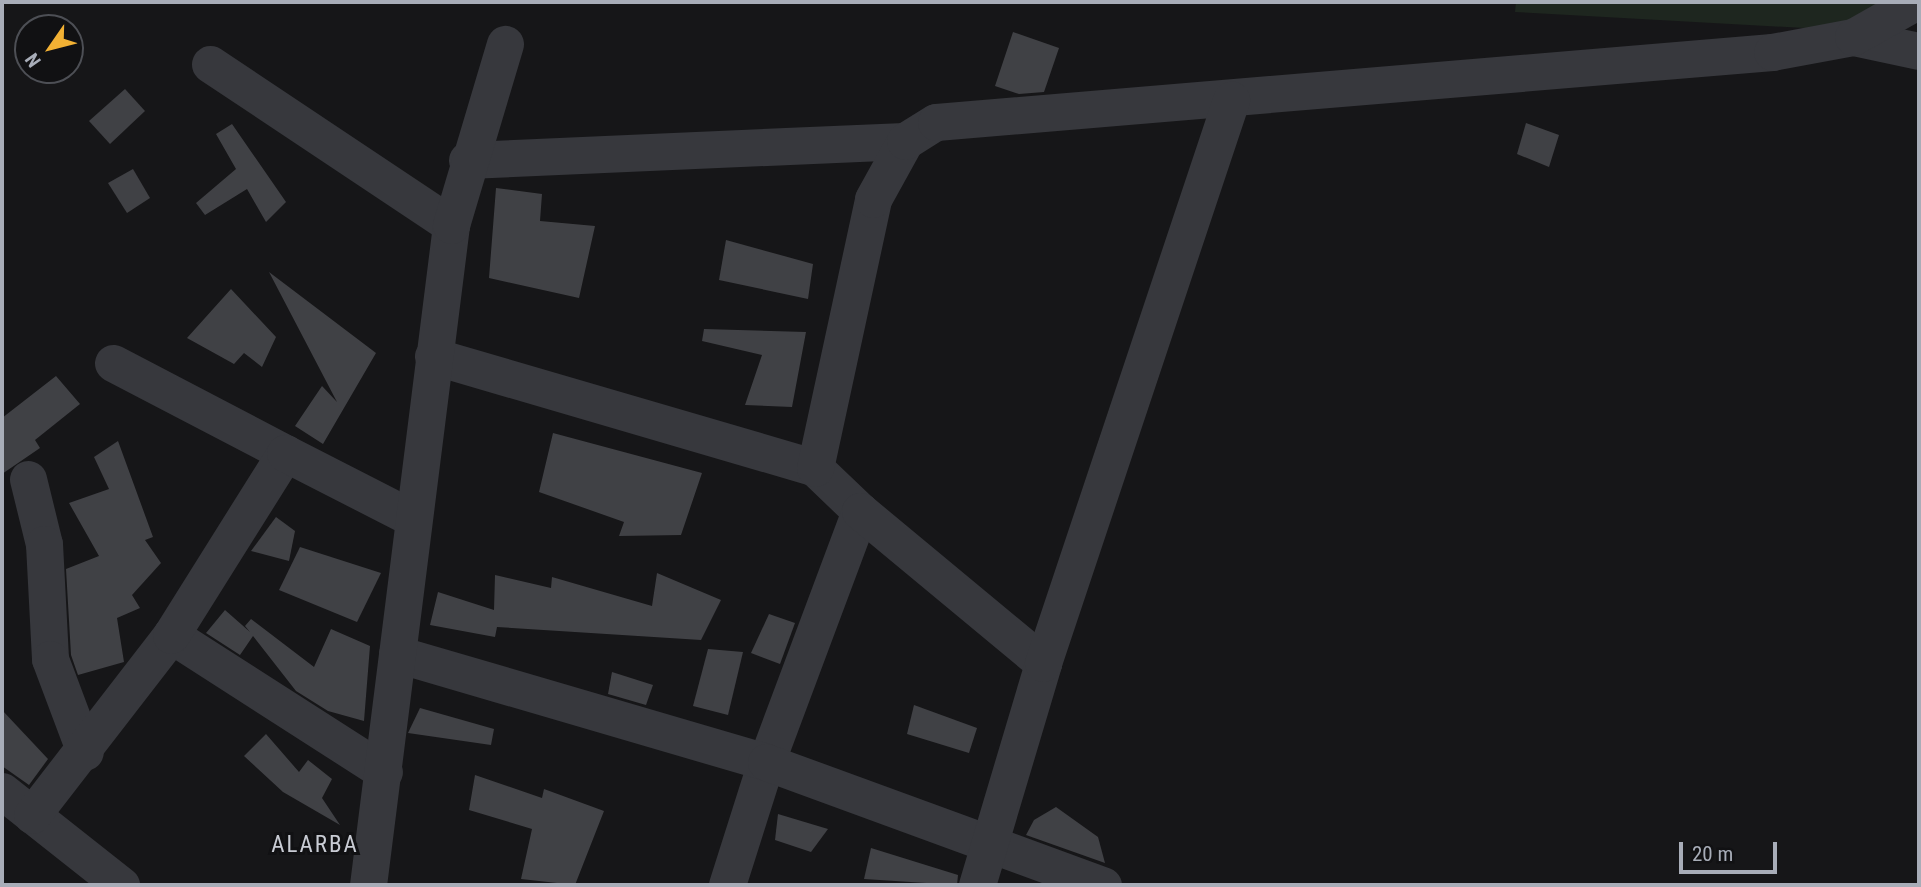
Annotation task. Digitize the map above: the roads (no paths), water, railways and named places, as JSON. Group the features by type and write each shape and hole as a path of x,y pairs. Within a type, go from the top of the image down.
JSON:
{"street":[{"path":"1853,37 1915,2"},
{"path":"815,468 861,235 886,165 905,141 936,122 1231,100 1465,75 1703,60 1853,37 1919,51"},
{"path":"368,885 384,772 410,517 451,225 467,159 505,44"},
{"path":"210,64 451,225"},
{"path":"977,885 1043,663 1231,100"},
{"path":"467,159 905,141"},
{"path":"433,356 815,468 860,511 1043,663"},
{"path":"113,363 410,517"},
{"path":"32,815 85,752 171,635 285,453"},
{"path":"28,479 44,544 50,659 85,752"},
{"path":"727,885 766,762 860,511"},
{"path":"171,635 384,772"},
{"path":"397,654 766,762 990,846 1103,885"},
{"path":"2,791 115,883"}],"district":[{"name":"ALARBA","path":"315,845"}]}
